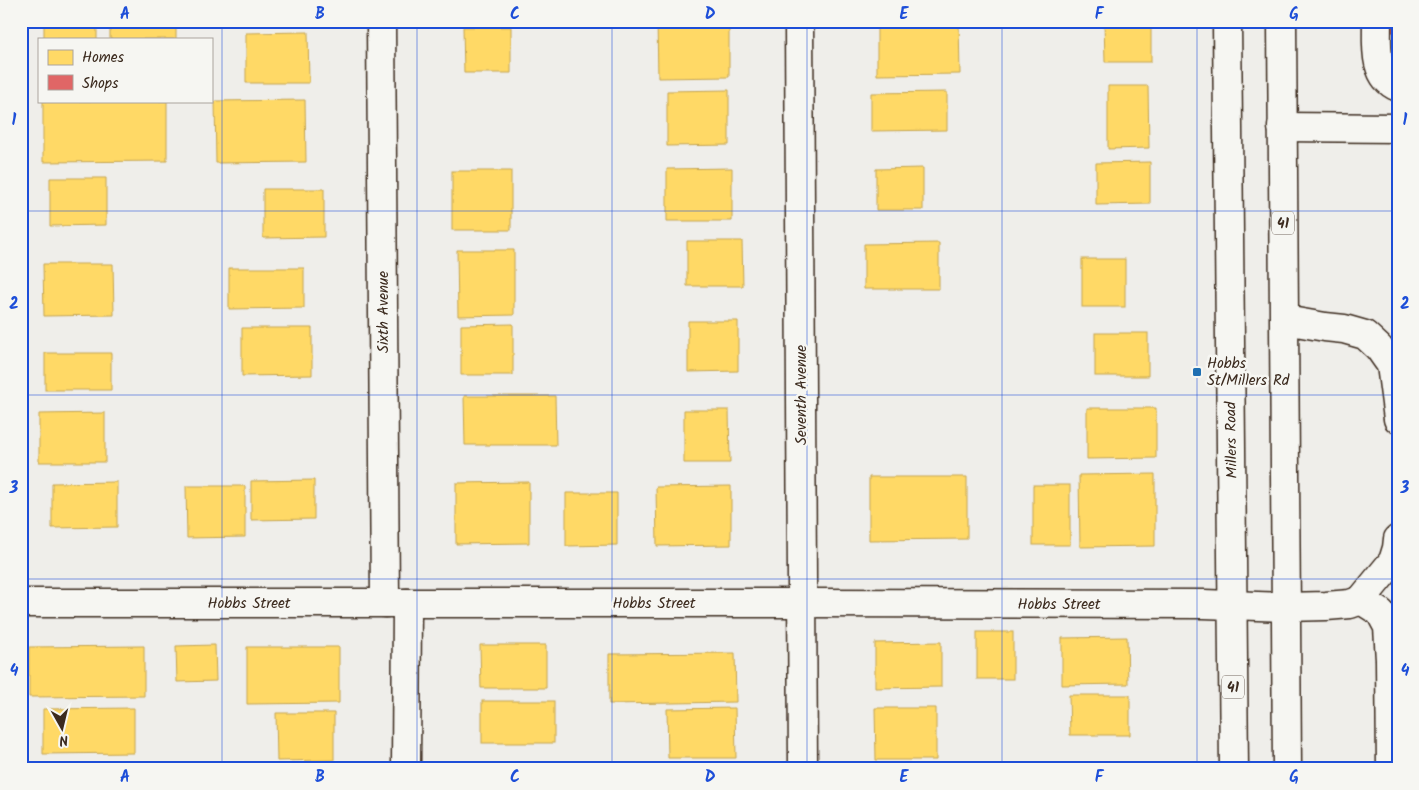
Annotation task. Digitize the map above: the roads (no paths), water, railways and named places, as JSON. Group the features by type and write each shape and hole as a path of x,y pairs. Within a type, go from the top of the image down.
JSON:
{"street":[{"name":"Sixth Avenue","path":"381,21 396,603 406,769"},
{"name":"Seventh Avenue","path":"799,21 803,769"},
{"name":"Millers Road","path":"1227,21 1234,769"},
{"name":"41","path":"1282,21 1287,769"},
{"path":"1377,21 1388,59 1378,66 1391,84 1398,88"},
{"path":"1282,127 1398,128"},
{"path":"1284,320 1344,329 1364,335 1379,348 1391,365 1398,419"},
{"path":"1391,769 1388,627 1380,612 1361,600 1392,561 1398,539"},
{"name":"Hobbs Street","path":"21,603 1204,604 1286,607 1350,604 1361,600"}],"place":[{"name":"Hobbs St/Millers Rd","path":"1197,372"}]}
